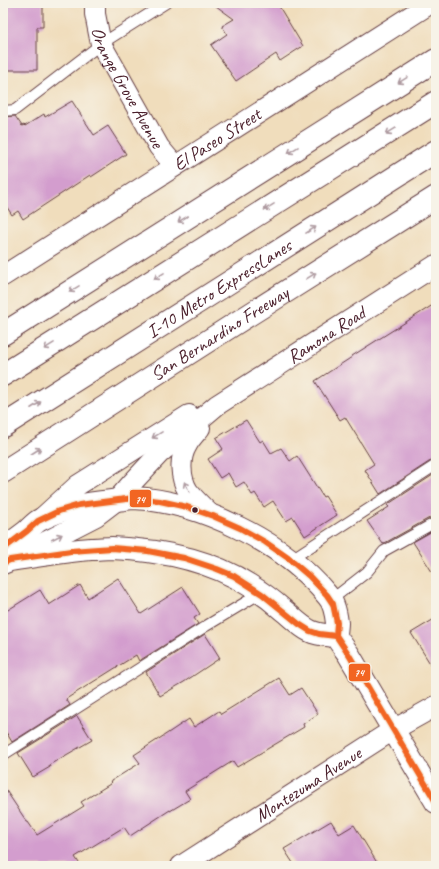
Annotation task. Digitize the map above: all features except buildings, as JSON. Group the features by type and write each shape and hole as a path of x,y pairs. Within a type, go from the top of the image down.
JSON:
{"main road":[{"path":"3,334 436,60"},
{"path":"3,375 436,102"},
{"name":"I-10 Metro ExpressLanes","path":"3,426 436,151"},
{"name":"San Bernardino Freeway","path":"3,472 436,197"},
{"path":"5,558 38,521 66,509 86,503 132,498 156,500 176,504 212,516 263,541 290,560 314,581 331,600 337,623 336,636 349,655 436,802"},
{"path":"5,558 112,548 167,554 188,558 230,574 249,584 300,625 311,631 323,635 336,636"}],"street":[{"name":"Orange Grove Avenue","path":"95,3 95,14 100,44 159,146 175,166"},
{"name":"El Paseo Street","path":"3,276 431,3"},
{"name":"Ramona Road","path":"5,558 96,516 117,500 160,454 217,405 436,265"},
{"name":"Ramona Road","path":"38,521 78,485 190,414 217,405"},
{"path":"212,516 187,489 181,466 182,455 186,445 217,405"},
{"name":"Montezuma Avenue","path":"181,866 393,730 436,706"}],"lane":[{"path":"3,111 14,110 100,44 166,3"},
{"path":"290,560 436,465"},
{"path":"331,600 367,572 384,551 436,522"},
{"path":"3,755 206,626 262,593"}],"transit line":[{"name":"74","path":"3,549 38,521 59,511 79,505 134,498 160,501 187,507 213,516 240,528 265,542 288,558 309,576 327,595 333,604 337,623 337,637 436,802"},
{"name":"74","path":"3,563 10,560 71,551 112,548 148,551 184,558 234,576 262,594 310,631 319,634 336,636"}]}
